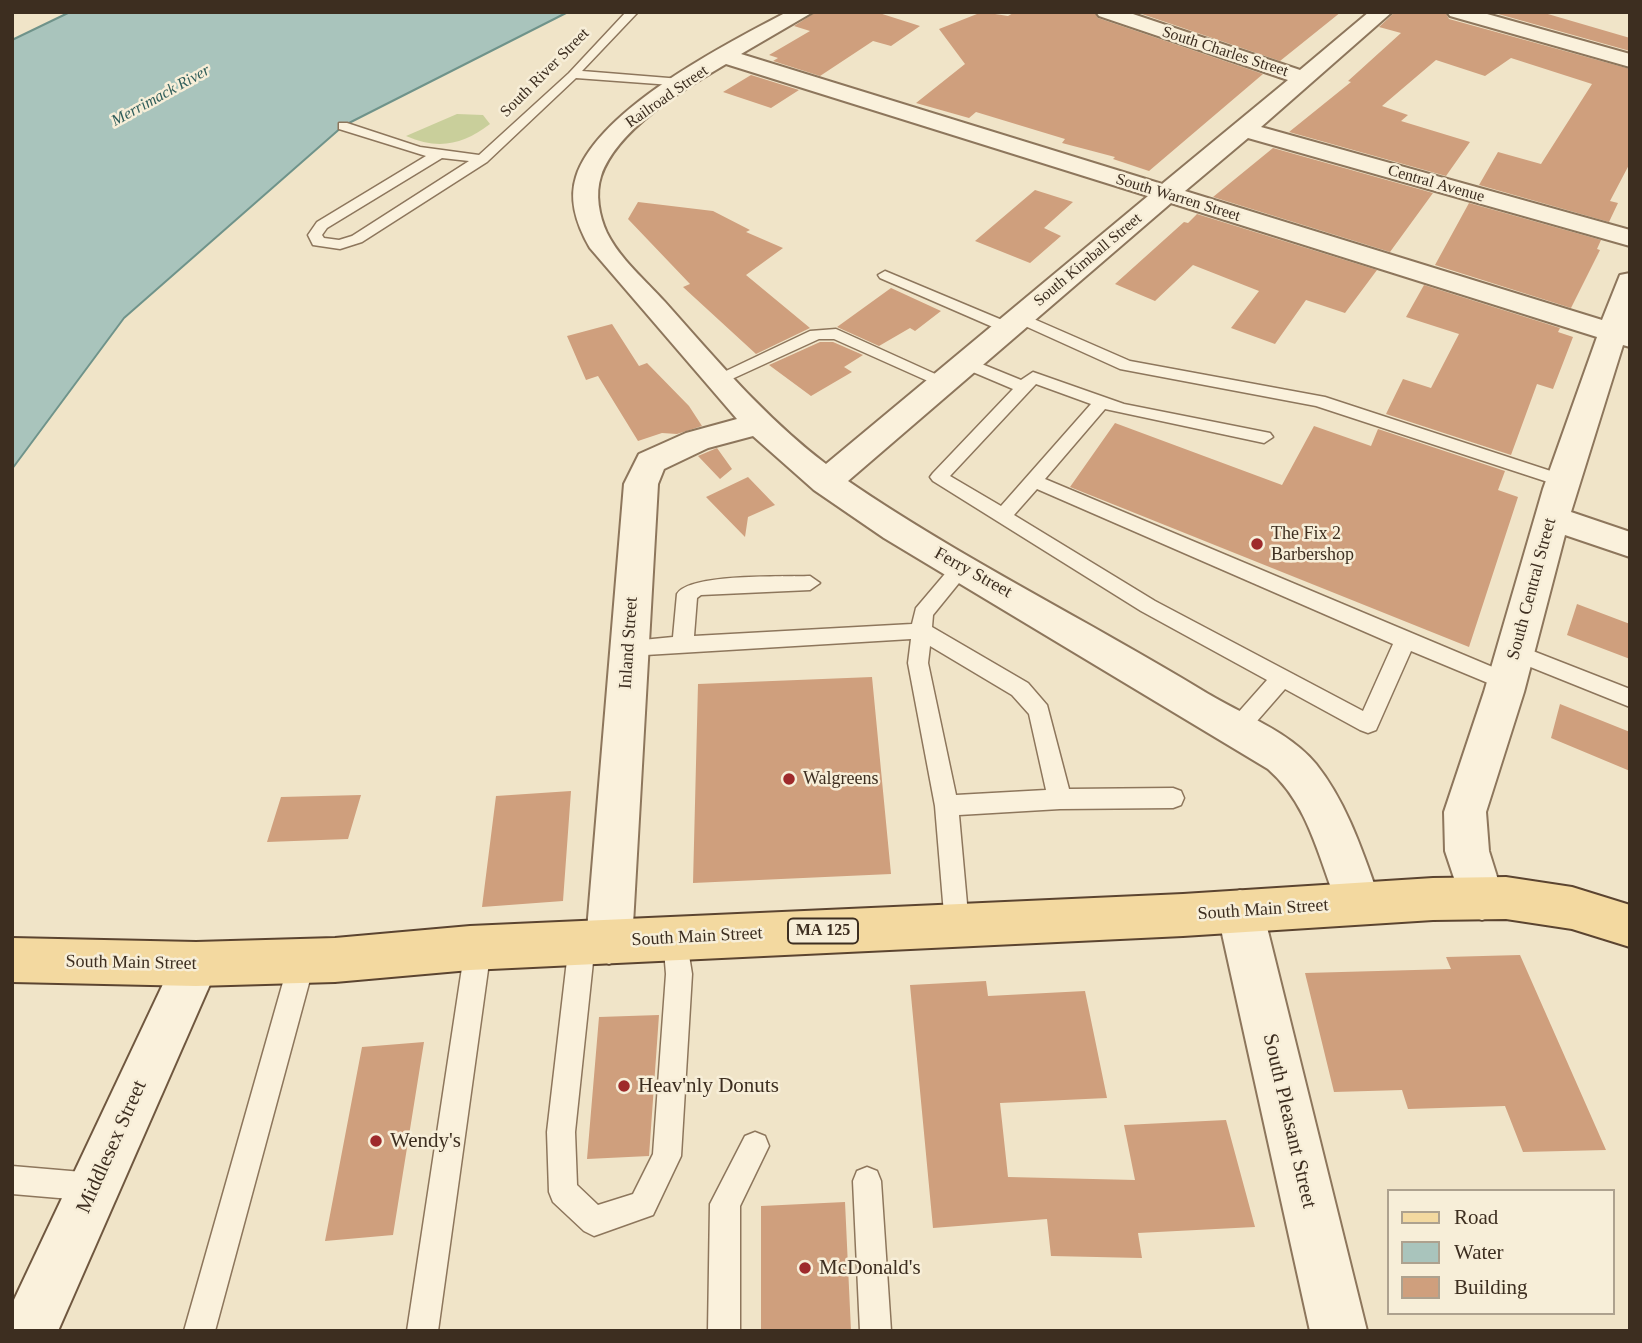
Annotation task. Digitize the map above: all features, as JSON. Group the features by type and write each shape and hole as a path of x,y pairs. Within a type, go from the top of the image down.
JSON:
{"main road":[{"name":"South Main Street","path":"12,960 196,964 302,961 478,948 957,926 1359,903 1506,898 1572,908 1630,926"}],"street":[{"name":"Railroad Street","path":"589,221 586,193 588,176 598,153 621,129 681,83 803,12"},
{"name":"South Charles Street","path":"1106,12 1304,78"},
{"name":"South Kimball Street","path":"826,482 1382,12"},
{"path":"1457,12 1630,61"},
{"name":"South Warren Street","path":"727,57 1621,335"},
{"name":"Central Avenue","path":"1243,129 1630,238"},
{"name":"Ferry Street","path":"589,221 596,239 625,278 651,303 715,380 826,482 911,538 1288,762 1323,810 1359,903"},
{"name":"South Central Street","path":"1482,899 1466,851 1465,812 1511,667 1557,500 1621,335 1630,281"},
{"name":"Inland Street","path":"596,942 629,648 641,484 651,462 696,440 760,424"},
{"path":"1557,500 1630,545"},
{"name":"South Pleasant Street","path":"1240,911 1339,1331"},
{"name":"Middlesex Street","path":"29,1331 196,964"}],"lane":[{"name":"South River Street","path":"436,155 322,225 315,235 318,242 340,245 357,239 482,159 573,75 581,63 633,12"},
{"path":"573,75 596,74 681,83"},
{"path":"343,126 391,144 436,155 482,159"},
{"path":"886,275 1126,365 1319,401 1557,500"},
{"path":"715,380 816,334 836,334 945,382"},
{"path":"968,363 1023,387"},
{"path":"1264,437 1121,409 1033,377 939,477 1148,606 1368,724 1405,640"},
{"path":"1003,516 1102,402"},
{"path":"1034,481 1405,640 1630,698"},
{"path":"957,926 947,806 918,663 923,613 962,567"},
{"path":"683,645 687,594 698,588 810,583"},
{"path":"629,648 922,631 1020,689 1039,711 1060,799"},
{"path":"1236,730 1282,678"},
{"path":"947,806 1060,799 1173,798"},
{"path":"596,942 561,1132 564,1192 594,1221 643,1205 667,1156 679,974 676,938"},
{"path":"422,1331 478,948"},
{"path":"199,1331 302,961"},
{"path":"724,1331 726,1204 755,1146"},
{"path":"12,1180 94,1187"},
{"path":"867,1181 876,1331"}],"green space":[{"path":"457,114 483,115 490,124 470,137 450,143 429,143 406,136"}],"water":[{"name":"Merrimack River","path":"70,12 568,12 343,126 124,318 12,469 12,40"}],"building":[{"path":"816,12 876,12 920,26 891,46 873,41 820,76 773,61 778,58 769,55 810,31 794,26"},
{"path":"982,12 1008,16 1015,12 1094,12 1098,18 1263,74 1149,171 1113,159 1115,157 1062,143 1065,139 976,112 969,118 916,103 965,64 939,29"},
{"path":"1136,12 1341,12 1280,61"},
{"path":"1395,12 1445,12 1449,19 1630,69 1630,163 1610,201 1618,203 1609,222 1479,185 1498,152 1541,164 1592,84 1511,58 1485,76 1436,60 1382,106 1408,115 1401,121 1470,142 1446,176 1289,132 1351,82 1348,81 1401,33 1379,27"},
{"path":"1491,12 1541,12 1630,38 1630,51"},
{"path":"751,75 799,90 771,108 723,92"},
{"path":"1273,148 1433,193 1390,252 1213,197"},
{"path":"1035,190 1073,202 1044,228 1061,236 1030,263 975,241"},
{"path":"638,202 713,211 750,230 746,232 783,248 746,275 810,328 756,354 683,287 690,284 628,219"},
{"path":"1469,203 1601,240 1597,249 1600,250 1571,308 1435,265"},
{"path":"1197,214 1377,270 1345,313 1306,300 1275,344 1231,328 1259,291 1193,265 1155,301 1115,284 1184,222 1188,223"},
{"path":"1424,285 1560,328 1558,332 1573,337 1553,389 1537,384 1511,455 1386,414 1403,379 1431,388 1459,334 1406,317"},
{"path":"891,288 941,311 915,331 910,328 879,346 837,327"},
{"path":"612,324 639,366 647,363 689,406 702,426 677,434 662,433 638,441 598,376 586,380 567,336"},
{"path":"820,342 833,342 863,355 844,367 852,372 811,396 769,365"},
{"path":"1115,423 1282,485 1314,426 1371,446 1378,429 1505,471 1498,490 1518,497 1469,647 1070,487"},
{"path":"717,448 732,469 720,479 698,456"},
{"path":"748,477 775,505 748,517 745,537 706,497"},
{"path":"1577,604 1630,624 1630,659 1567,635"},
{"name":"Walgreens","path":"872,677 891,874 693,883 698,684"},
{"path":"1560,704 1630,732 1630,771 1551,738"},
{"path":"571,791 563,901 482,907 496,796"},
{"path":"361,795 348,839 267,842 281,797"},
{"path":"1520,955 1606,1150 1523,1152 1505,1106 1408,1109 1402,1090 1334,1092 1305,973 1451,969 1446,957"},
{"path":"986,981 988,996 1085,991 1107,1098 1000,1103 1008,1177 1135,1180 1124,1125 1226,1120 1255,1227 1138,1233 1142,1258 1051,1256 1047,1219 933,1228 910,985"},
{"name":"Heav'nly Donuts","path":"659,1015 649,1156 587,1159 599,1017"},
{"name":"Wendy's","path":"424,1042 393,1235 325,1241 362,1047"},
{"name":"McDonald's","path":"845,1202 851,1331 761,1331 761,1206"}],"place":[{"name":"The Fix 2 Barbershop","path":"1257,544"},
{"name":"Walgreens","path":"789,779"},
{"name":"Heav'nly Donuts","path":"624,1086"},
{"name":"Wendy's","path":"376,1141"},
{"name":"McDonald's","path":"805,1268"}]}
